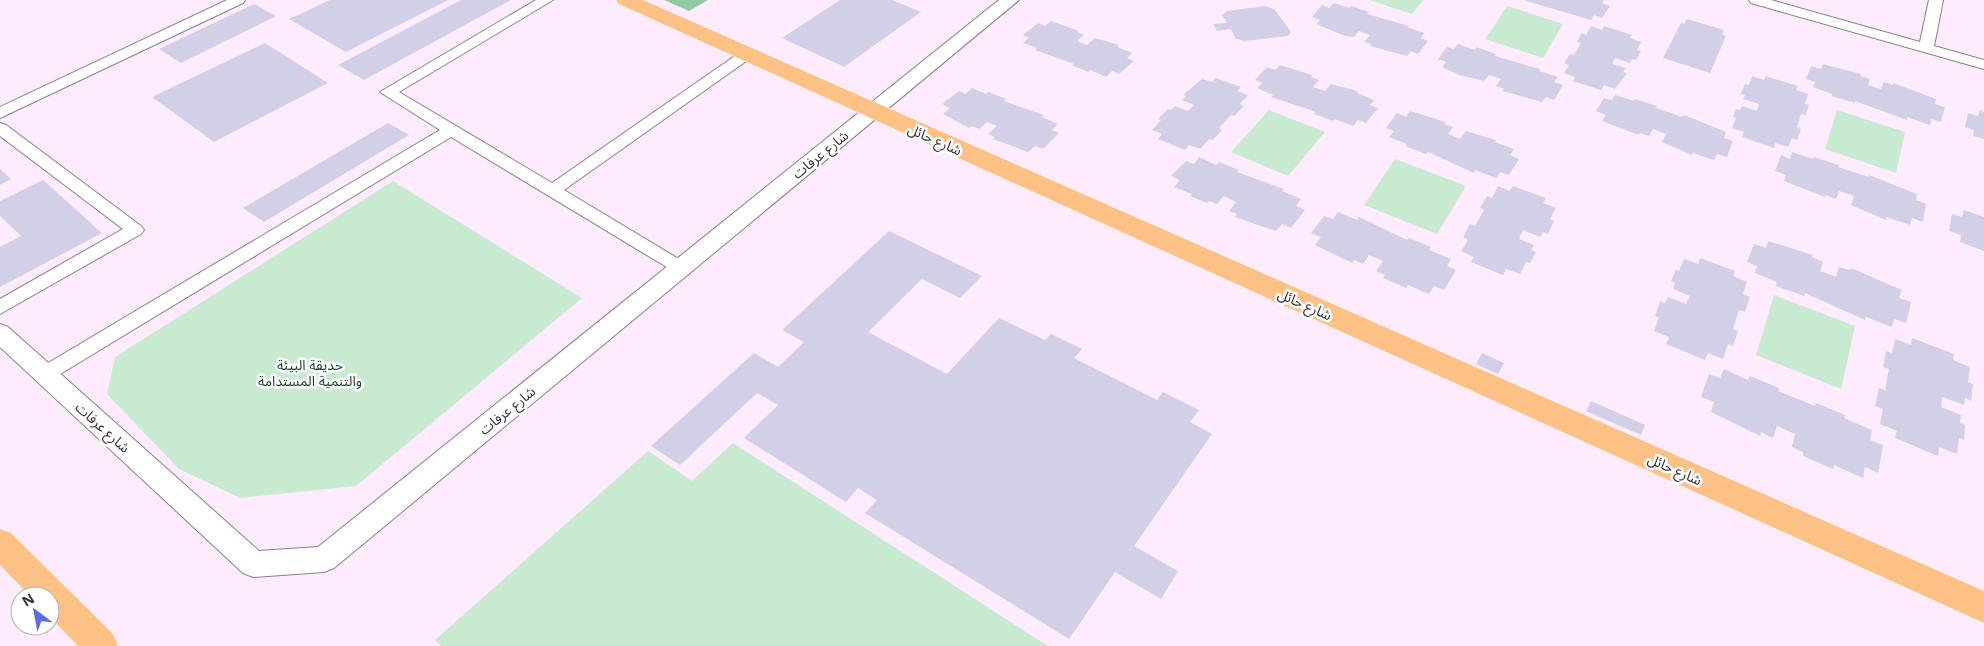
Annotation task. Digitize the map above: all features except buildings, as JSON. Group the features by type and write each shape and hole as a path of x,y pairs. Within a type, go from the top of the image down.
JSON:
{"main road":[{"name":"شارع حائل","path":"626,0 1984,607"},
{"path":"0,543 101,646"}],"street":[{"path":"203,0 219,9"},
{"path":"0,113 238,0"},
{"path":"546,0 388,92 681,268"},
{"name":"شارع عرفات","path":"0,333 253,564 324,559 1010,0"},
{"path":"1756,0 1789,4 1926,49 1984,65"},
{"path":"1926,49 1936,0"},
{"path":"553,190 747,54"},
{"path":"0,128 135,230 0,307"},
{"path":"45,374 451,130"}],"green space":[{"path":"664,0 708,0 689,11"},
{"path":"1369,0 1423,0 1412,14"},
{"path":"1507,6 1563,24 1543,58 1485,39"},
{"path":"1269,110 1325,132 1288,176 1231,152"},
{"path":"1837,110 1905,132 1896,173 1825,149"},
{"path":"1395,159 1466,186 1437,234 1364,205"},
{"name":"حديقة البيئة والتنمية المستدامة","path":"393,181 582,298 356,486 240,498 179,469 107,394 115,357"},
{"path":"1774,295 1855,326 1841,389 1756,355"},
{"path":"733,443 1048,646 441,646 435,640 648,451 692,481"}]}
